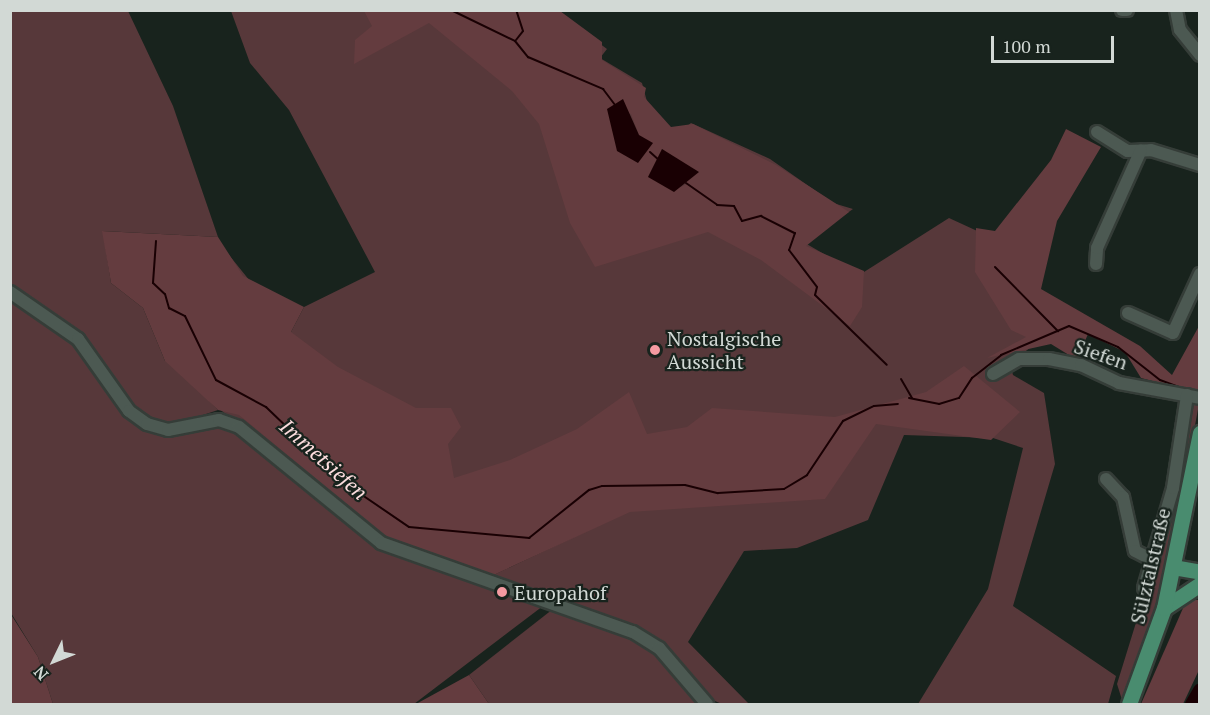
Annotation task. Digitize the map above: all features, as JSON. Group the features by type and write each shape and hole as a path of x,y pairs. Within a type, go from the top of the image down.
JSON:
{"main road":[{"name":"Sülztalstraße","path":"1129,705 1164,608 1200,433"},
{"path":"1173,569 1200,572"},
{"path":"1164,608 1200,584 1173,569"}],"street":[{"path":"1176,10 1180,30 1200,55"},
{"path":"1097,132 1128,151 1141,150 1200,165"},
{"path":"1096,264 1097,248 1141,150"},
{"path":"1128,313 1173,333 1200,274"},
{"path":"10,292 78,339 129,411 147,424 168,430 219,420 239,427 381,543 633,632 659,648 707,705"},
{"name":"Siefen","path":"993,374 1019,359 1049,359 1081,365 1119,382 1200,398"},
{"name":"Sülztalstraße","path":"1144,588 1173,488 1187,395"},
{"name":"Sülztalstraße","path":"1106,479 1123,497 1135,551 1151,560"}],"shaded area":[{"path":"11,11 128,11 173,106 218,237 103,231 111,283 143,308 165,361 229,255 291,332 304,307 375,272 289,110 250,63 231,11 556,11 607,49 600,58 642,83 649,109 676,135 691,123 770,159 833,203 853,209 805,243 836,261 864,272 949,218 1034,257 1042,271 1031,287 1056,328 1010,363 1013,375 1044,393 1055,464 1013,606 1116,676 1108,704 918,704 988,589 1023,448 993,438 904,435 868,520 797,548 744,551 688,642 749,704 722,704 701,695 672,653 635,626 485,579 625,513 386,541 208,400 218,410 176,424 148,419 133,407 81,335 11,288"},
{"path":"364,11 560,11 602,42 602,60 646,88 644,97 671,127 693,124 776,165 849,212 806,246 864,271 862,307 850,326 761,260 708,232 595,267 570,223 539,124 512,91 429,23 354,64 355,40 372,26","holes":["608,109 631,114 639,135","662,149 687,167 687,184 681,187 648,177"]},
{"path":"623,99 639,135 653,143 638,163 617,151 607,109"},
{"path":"1066,129 1101,147 1057,221 1041,289 1140,346 1172,375 1199,326 1199,393 1141,378 1125,352 1088,334 1077,360 1051,344 987,358 1026,337 1011,330 975,272 976,228 995,231 1051,160"},
{"path":"662,149 699,172 674,192 648,177"},
{"path":"102,231 218,237 243,276 304,307 291,332 338,367 416,408 451,408 461,427 448,444 454,478 510,460 577,429 629,392 647,434 687,427 712,408 835,417 926,392 964,366 1020,412 991,440 876,424 825,499 630,512 485,579 391,541 239,415 218,410 165,361 143,308 111,283"},
{"path":"11,297 67,334 142,426 235,428 341,516 425,564 543,606 414,704 53,704 38,657 11,613"},
{"path":"1186,401 1199,404 1176,527 1145,650 1123,703 1117,684 1147,587"},
{"path":"1187,599 1199,600 1198,672 1183,704 1141,704"},
{"path":"553,609 650,647 700,704 489,704 469,675"},
{"path":"10,613 38,657 53,704 11,704"},
{"path":"469,675 489,704 416,704"}],"waterway":[{"path":"451,10 515,41 528,57 603,89 616,106"},
{"path":"516,10 523,31 516,40"},
{"path":"650,152 659,160"},
{"path":"686,183 717,205 734,206 742,221 761,216 795,233 789,250 817,287 815,295 887,365"},
{"name":"Immetsiefen","path":"156,241 153,283 165,294 169,308 185,316 216,380 266,407 346,484 409,527 529,538 589,490 602,486 685,485 718,493 784,489 807,475 843,421 874,406 898,404"},
{"path":"995,267 1058,331"},
{"name":"Immetsiefen","path":"909,398 939,404 959,398 972,378 1001,355 1069,326 1118,347 1160,380 1179,387"},
{"path":"901,379 912,398"},
{"path":"1192,704 1200,690"}],"place":[{"name":"Nostalgische Aussicht","path":"655,350"},
{"name":"Europahof","path":"502,592"}]}
